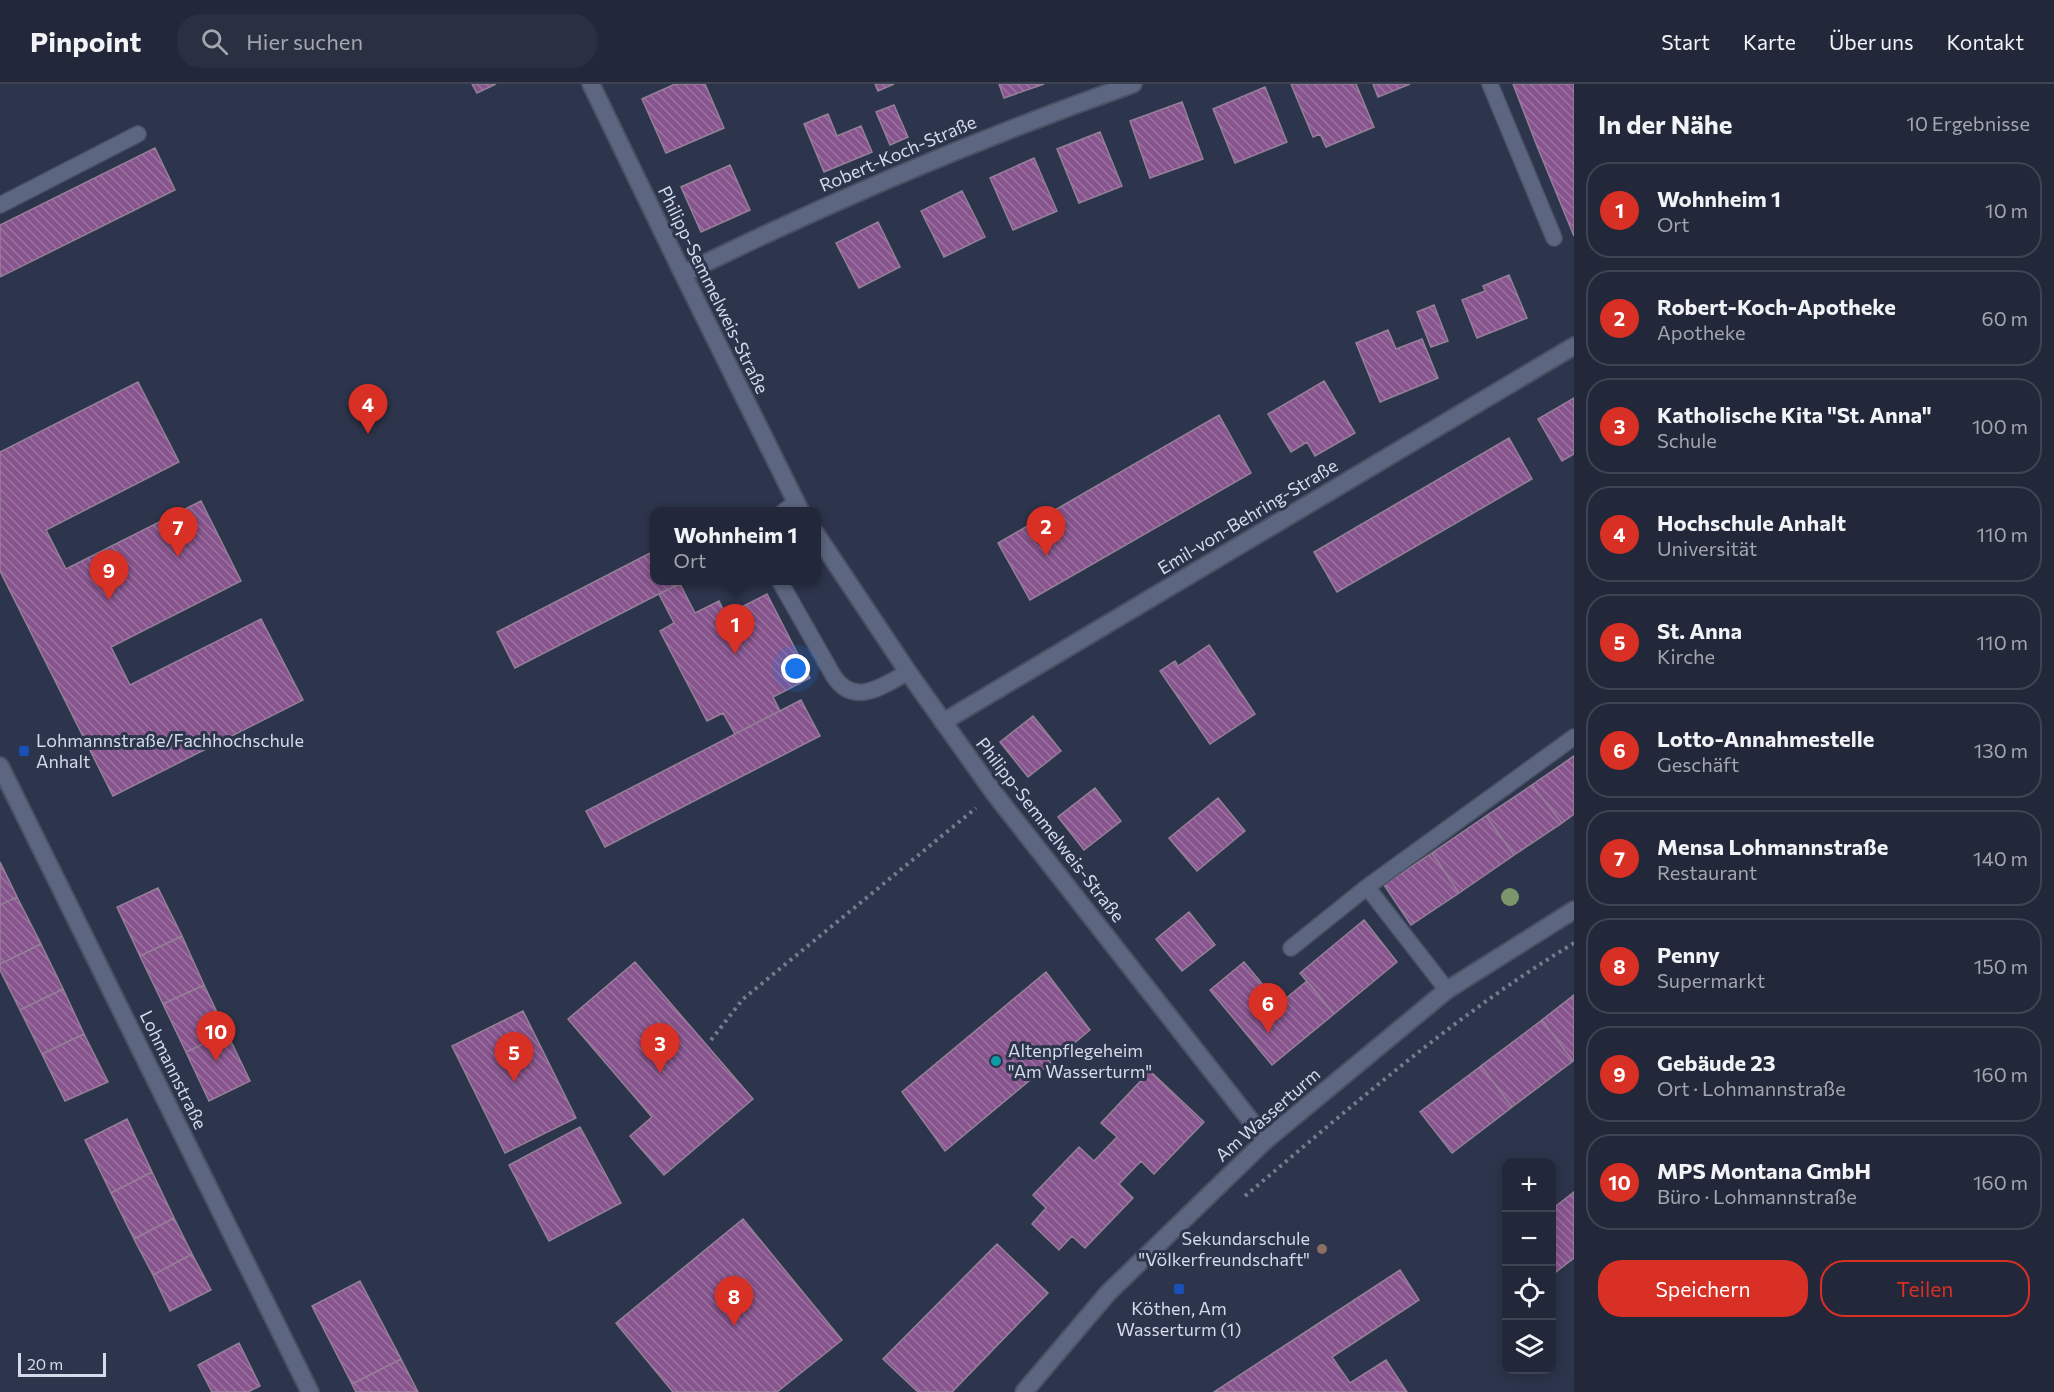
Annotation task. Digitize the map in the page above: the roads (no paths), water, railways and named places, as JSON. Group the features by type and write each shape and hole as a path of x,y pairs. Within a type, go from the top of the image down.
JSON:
{"street":[{"name":"Philipp-Semmelweis-Straße","path":"591,84 792,507"},
{"name":"Robert-Koch-Straße","path":"683,274 778,227 876,184 988,138 1133,84"},
{"name":"Emil-von-Behring-Straße","path":"942,722 1574,346"},
{"name":"Philipp-Semmelweis-Straße","path":"821,542 942,722 994,793 1266,1140"},
{"name":"Lohmannstraße","path":"0,766 310,1392"},
{"name":"Am Wasserturm","path":"1024,1392 1108,1293 1266,1140 1447,990 1574,910"}],"lane":[{"path":"1490,84 1554,237"},
{"path":"0,205 138,134"},
{"path":"782,585 833,675 842,686 854,692 868,692 908,672"},
{"path":"1291,948 1367,887 1574,737"},
{"path":"1367,887 1447,990"}],"place":[{"name":"Hochschule Anhalt","path":"368,434"},
{"name":"Robert-Koch-Apotheke","path":"1046,556"},
{"name":"Mensa Lohmannstraße","path":"178,557"},
{"name":"Gebäude 23","path":"109,600"},
{"name":"Wohnheim 1","path":"735,654"},
{"name":"Lohmannstraße/Fachhochschule Anhalt","path":"24,751"},
{"name":"Lotto-Annahmestelle","path":"1268,1033"},
{"name":"MPS Montana GmbH","path":"216,1061"},
{"name":"Altenpflegeheim \"Am Wasserturm\"","path":"996,1061"},
{"name":"Katholische Kita \"St. Anna\"","path":"660,1073"},
{"name":"St. Anna","path":"514,1082"},
{"name":"Sekundarschule \"Völkerfreundschaft\"","path":"1322,1249"},
{"name":"Köthen, Am Wasserturm (1)","path":"1179,1289"},
{"name":"Penny","path":"734,1326"}]}
